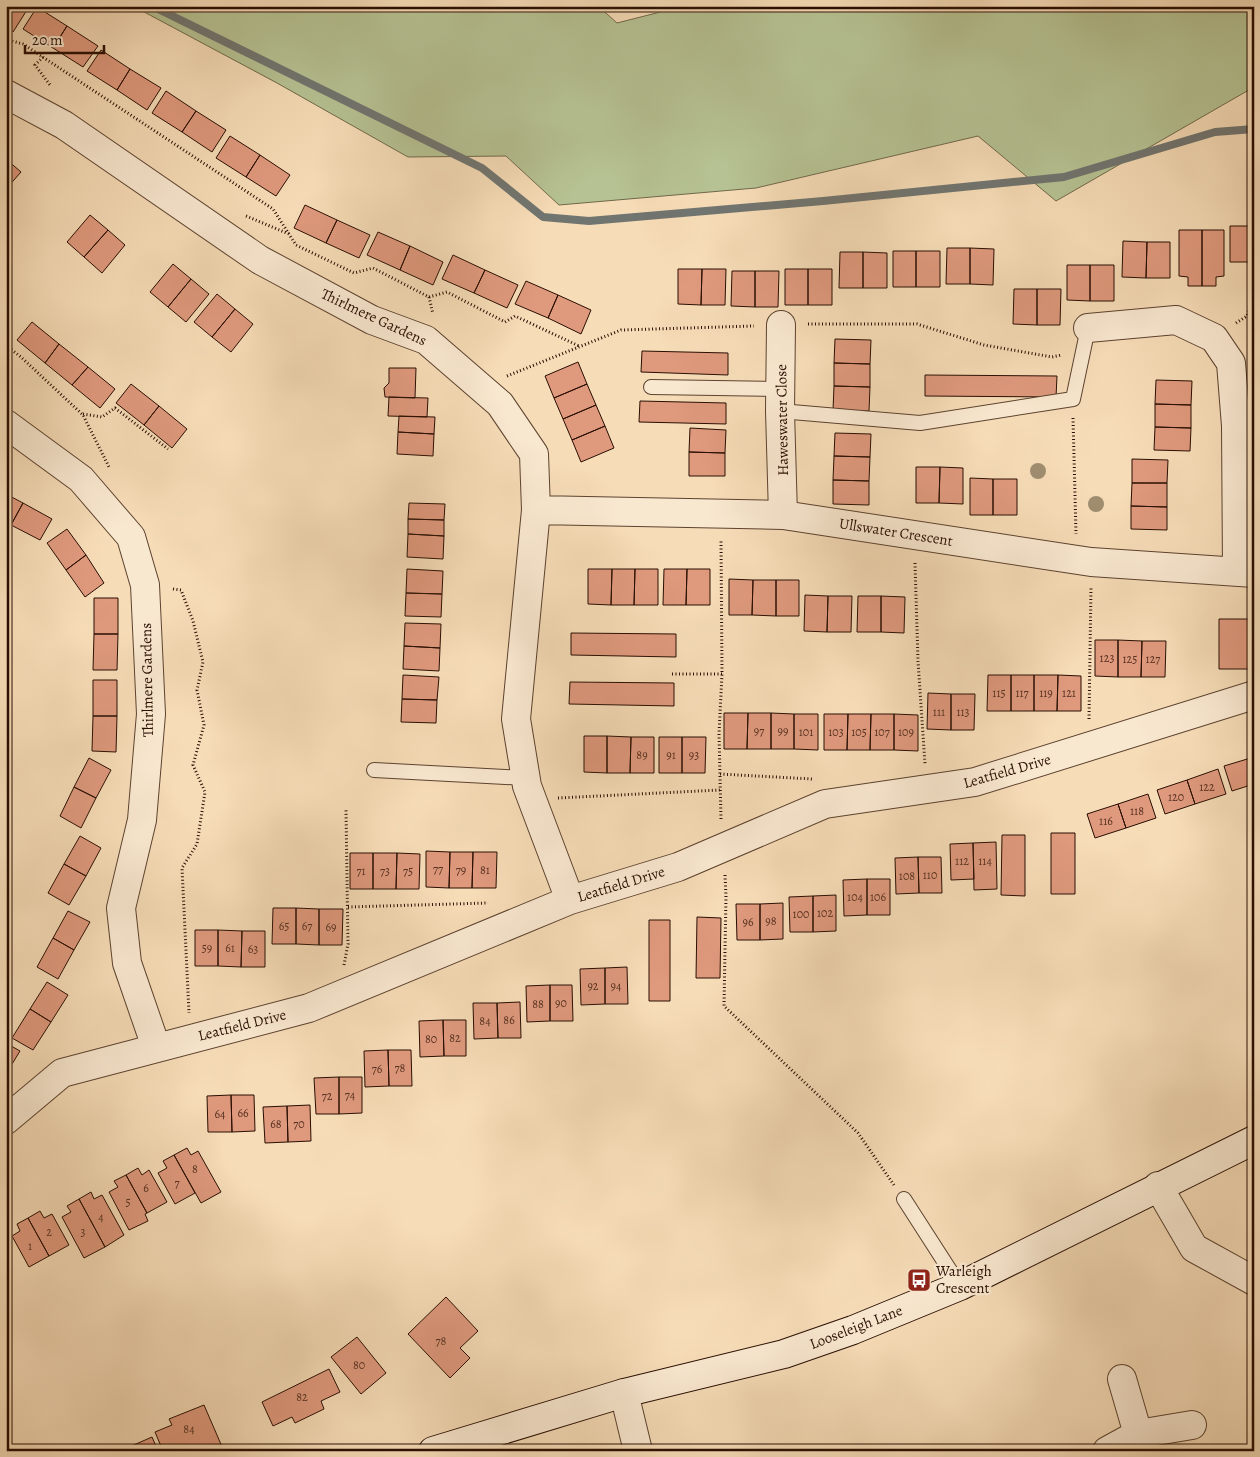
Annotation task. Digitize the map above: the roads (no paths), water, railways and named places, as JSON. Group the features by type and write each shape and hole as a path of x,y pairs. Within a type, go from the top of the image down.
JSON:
{"street":[{"name":"Thirlmere Gardens","path":"6,94 64,125 260,260 372,320 426,340 500,404 534,454 536,510 516,718 528,789 570,900"},
{"path":"1085,340 1176,320 1214,338 1230,363 1246,572"},
{"name":"Haweswater Close","path":"781,325 783,514"},
{"name":"Thirlmere Gardens","path":"6,424 81,479 131,537 145,585 151,714 142,820 121,908 127,963 156,1047"},
{"name":"Ullswater Crescent","path":"536,510 783,514 1076,560 1246,572"},
{"name":"Leatfield Drive","path":"6,1120 62,1073 309,1008 570,900 678,867 824,804 975,782 1254,695"},
{"name":"Looseleigh Lane","path":"434,1451 624,1393 784,1354 853,1330 960,1286 1254,1140"},
{"path":"1158,1186 1194,1248 1254,1281"},
{"path":"1122,1379 1138,1434"},
{"path":"624,1393 638,1451"},
{"path":"1107,1451 1138,1434 1192,1425"}],"lane":[{"path":"650,387 781,400 920,423 1073,399 1085,340"},
{"path":"374,770 528,789"},
{"path":"904,1199 960,1286"}],"waterway":[{"path":"152,6 482,168 543,217 589,221 823,201 1064,177 1215,132 1254,129"}],"place":[{"name":"Warleigh Crescent","path":"919,1280"}]}
